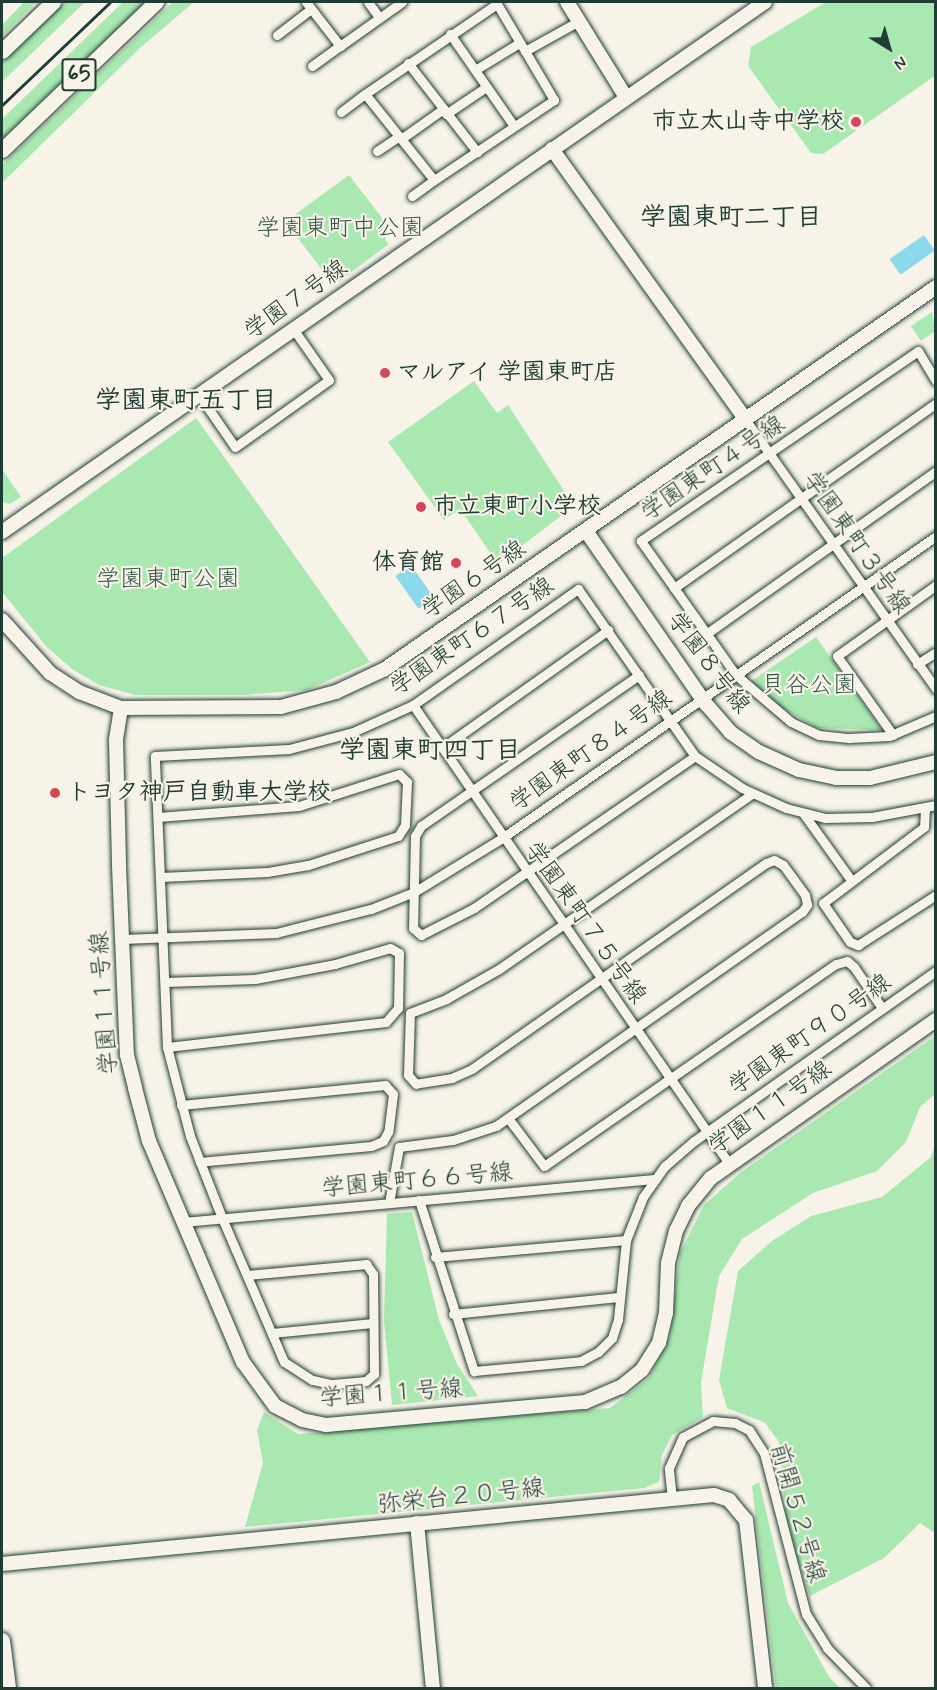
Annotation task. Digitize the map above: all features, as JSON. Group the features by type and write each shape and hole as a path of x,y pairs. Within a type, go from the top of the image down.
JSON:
{"highway":[{"path":"2,1641 8,1689"}],"main road":[{"path":"2,51 53,2"},
{"name":"65","path":"2,150 156,2"}],"street":[{"path":"368,2 379,17"},
{"path":"312,66 402,2"},
{"path":"567,2 626,97"},
{"name":"学園７号線","path":"2,532 765,2"},
{"path":"341,112 408,63 497,4 554,100 412,196"},
{"path":"277,35 309,5 340,46"},
{"path":"475,70 579,21"},
{"path":"450,34 514,126"},
{"path":"408,63 477,152"},
{"path":"377,152 486,87"},
{"path":"365,94 434,180"},
{"path":"552,149 745,419"},
{"name":"学園６号線","path":"2,620 50,673 79,692 121,708 281,707 336,692 385,669 936,287"},
{"path":"199,395 235,447 329,380 294,330"},
{"name":"学園東町４号線","path":"936,381 918,351 641,541 736,675 770,708 819,735 849,738 893,735 936,716"},
{"path":"674,588 936,403"},
{"name":"学園東町３号線","path":"745,419 862,588 936,689"},
{"path":"706,634 831,543 936,471"},
{"name":"学園８号線","path":"586,531 702,697 730,732 759,752 799,770 836,778 870,778 936,762"},
{"name":"学園東町８４号線","path":"122,939 276,933 320,924 414,892 502,838 672,723 702,697 936,536"},
{"path":"893,735 837,656 936,585"},
{"name":"学園東町６７号線","path":"247,1275 366,1264 373,1274 374,1374 366,1381 330,1384 312,1380 284,1362 222,1218 200,1162 181,1105 167,1047 155,756 289,750 353,732 413,705 579,589 695,756"},
{"path":"442,748 608,630"},
{"path":"918,664 936,652"},
{"path":"639,675 472,793 421,826 415,836 413,928 421,935 474,908 695,756 752,794 803,813 851,819 925,809 936,805"},
{"name":"学園東町７５号線","path":"413,705 502,838 728,1162"},
{"name":"学園１１号線","path":"121,708 116,740 127,1055 149,1141 243,1362 275,1406 302,1420 326,1425 585,1402 621,1387 642,1370 659,1343 666,1313 668,1263 676,1231 688,1206 728,1162 936,1020"},
{"path":"158,817 299,806 399,774 408,782 405,825 398,836 340,857 287,868 161,877"},
{"path":"388,1203 399,1147 476,1134 508,1118 802,912 807,905 805,895 783,865 774,860 766,863 472,1069 453,1078 416,1084 408,1075 410,1013 446,999 564,925 752,794"},
{"path":"925,809 924,827 850,879 823,903 850,942 858,945 936,895"},
{"path":"803,813 850,879"},
{"path":"165,982 255,979 335,964 390,948 399,954 398,1008 386,1022 167,1047"},
{"path":"508,1118 544,1166 836,964 847,961 854,967 882,1008"},
{"name":"学園東町９０号線","path":"453,1314 474,1371 581,1361 598,1352 612,1338 618,1319 618,1297 626,1240 655,1179 678,1154 707,1132 936,971"},
{"path":"181,1105 385,1085 393,1094 388,1132 383,1141 371,1146 200,1162"},
{"name":"学園東町６６号線","path":"182,1222 655,1179"},
{"path":"419,1200 453,1314 618,1297"},
{"path":"435,1257 626,1240"},
{"path":"272,1333 373,1323"},
{"name":"前開５２号線","path":"672,1499 669,1468 683,1437 713,1421 735,1423 749,1430 764,1453 806,1614 826,1648 866,1689"},
{"name":"弥栄台２０号線","path":"2,1564 714,1495 729,1500 746,1520 765,1689"},
{"path":"417,1523 433,1689"}],"green space":[{"path":"24,2 36,2 2,36 2,25"},
{"path":"65,2 85,2 2,82 2,62"},
{"path":"123,2 147,2 2,140 2,119"},
{"path":"173,2 194,2 141,47 2,183 2,165"},
{"path":"826,2 935,2 936,75 823,154 811,153 748,66 751,47"},
{"name":"学園東町中公園","path":"349,175 389,227 385,240 389,244 334,285 290,228 293,216"},
{"path":"932,312 935,331 921,341 911,326"},
{"path":"474,381 497,413 508,405 574,506 498,564 460,509 444,520 388,442"},
{"name":"学園東町公園","path":"196,418 370,662 307,690 242,695 135,695 99,685 72,669 46,646 2,592 2,558"},
{"path":"2,469 21,497 10,504 2,502"},
{"name":"貝谷公園","path":"816,637 882,730 818,728 772,702 750,682"},
{"path":"935,1036 935,1094 920,1107 906,1142 877,1171 813,1193 742,1239 719,1276 701,1382 703,1417 672,1435 662,1455 659,1482 644,1488 245,1527 263,1463 257,1430 264,1412 298,1434 610,1408 649,1378 670,1337 680,1253 704,1205 740,1173"},
{"path":"935,1145 935,1533 920,1523 884,1558 810,1596 787,1526 779,1442 765,1423 727,1408 719,1380 738,1271 772,1241 811,1216 882,1197 931,1157"},
{"path":"412,1212 439,1320 457,1364 478,1396 392,1405 384,1320 387,1214"},
{"path":"759,1482 788,1603 829,1677 840,1688 776,1688 752,1486"}],"water":[{"path":"924,235 935,251 900,275 890,259"},
{"path":"411,565 434,598 418,609 395,576"}],"railway":[{"path":"2,105 110,2"}],"place":[{"name":"市立太山寺中学校","path":"856,122"},
{"name":"マルアイ 学園東町店","path":"385,373"},
{"name":"市立東町小学校","path":"421,507"},
{"name":"体育館","path":"456,563"},
{"name":"トヨタ神戸自動車大学校","path":"55,793"}],"district":[{"name":"学園東町二丁目","path":"731,219"},
{"name":"学園東町五丁目","path":"186,402"},
{"name":"学園東町四丁目","path":"430,752"}]}
